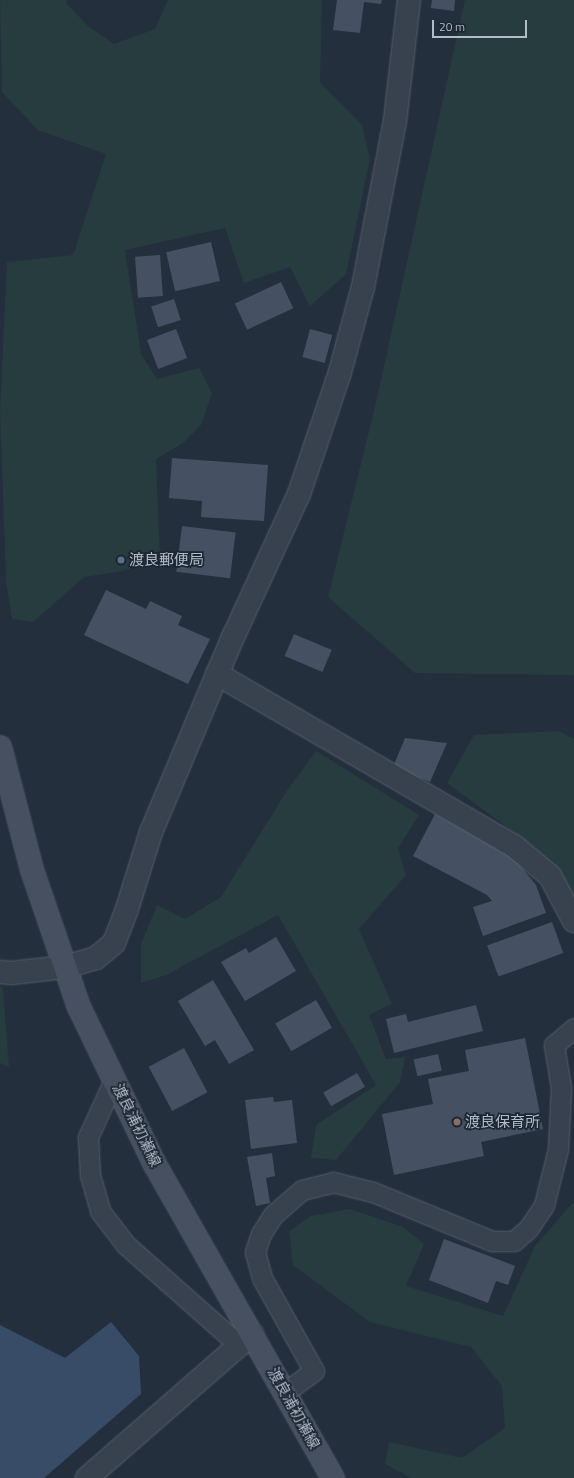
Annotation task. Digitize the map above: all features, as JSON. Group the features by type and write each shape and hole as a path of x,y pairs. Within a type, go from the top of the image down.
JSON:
{"main road":[{"name":"渡良浦初瀬線","path":"0,747 32,870 79,1006 154,1162 245,1340 285,1392 333,1478"}],"street":[{"path":"0,972 11,973 65,967 96,958 114,943 127,910 151,832 217,674 299,494 340,372 363,287 395,121 409,0"},
{"path":"217,674 514,846 550,876 574,921"},
{"path":"87,1478 245,1340"}],"lane":[{"path":"285,1392 314,1370 262,1278 255,1252 261,1234 273,1215 302,1190 333,1182 374,1192 492,1241 514,1241 528,1230 544,1205 558,1141 562,1088 554,1045 574,1028"},
{"path":"114,1080 88,1137 90,1175 100,1211 126,1245 245,1340"}],"green space":[{"path":"0,0 67,0 67,4 88,26 114,44 155,29 168,0 322,0 320,82 362,125 370,159 346,274 310,306 290,267 244,283 225,228 125,250 141,354 157,379 199,368 212,393 201,425 183,443 156,459 160,559 123,571 84,577 33,622 12,619 6,581 0,410 7,262 73,255 106,154 38,130 2,92"},
{"path":"465,0 574,0 574,675 415,673 328,597 375,407"},
{"path":"559,731 574,739 574,898 555,867 531,845 447,783 474,735"},
{"path":"316,751 419,815 398,848 406,875 359,929 392,1004 369,1015 386,1059 405,1057 400,1082 336,1160 311,1158 316,1125 376,1085 278,915 166,975 141,983 141,944 157,905 185,919 221,897 286,792"},
{"path":"0,987 3,988 9,1067 0,1063"},
{"path":"574,1201 574,1478 411,1478 385,1464 389,1442 462,1458 505,1428 502,1386 471,1347 370,1322 293,1265 289,1231 311,1216 350,1209 403,1227 424,1244 406,1286 503,1316 535,1246"}],"water":[{"path":"111,1322 139,1356 141,1394 44,1478 0,1478 0,1325 65,1358"}],"building":[{"path":"337,0 382,0 381,4 364,2 360,33 333,30"},
{"path":"432,0 455,0 454,11 431,8"},
{"path":"211,242 220,281 175,291 166,252"},
{"path":"160,255 163,296 138,298 135,257"},
{"path":"281,282 293,308 247,330 235,304"},
{"path":"174,299 181,320 158,327 151,306"},
{"path":"176,329 187,358 158,369 147,340"},
{"path":"310,329 332,335 325,363 302,357"},
{"path":"172,458 268,465 264,521 201,517 202,501 169,498"},
{"path":"182,526 236,533 230,578 176,572"},
{"path":"106,590 146,609 150,601 182,616 178,625 210,639 188,684 84,635"},
{"path":"294,634 332,650 322,672 285,656"},
{"path":"405,738 447,743 430,782 393,767"},
{"path":"435,814 510,853 536,885 546,913 483,936 473,907 492,901 487,895 413,856"},
{"path":"552,922 563,953 498,977 487,946"},
{"path":"276,937 296,971 245,1001 221,962 246,948 249,953"},
{"path":"213,980 254,1050 229,1064 215,1040 205,1046 178,1001"},
{"path":"316,1000 332,1028 291,1051 275,1024"},
{"path":"476,1005 483,1031 394,1053 386,1019 406,1014 408,1022"},
{"path":"525,1038 543,1129 481,1142 484,1156 394,1175 382,1114 433,1104 428,1079 469,1071 465,1050"},
{"path":"184,1048 207,1092 172,1111 149,1067"},
{"path":"438,1054 442,1071 417,1076 414,1060"},
{"path":"357,1073 365,1087 331,1106 323,1092"},
{"path":"273,1097 274,1102 292,1100 297,1143 251,1149 245,1100"},
{"path":"272,1153 275,1176 266,1178 270,1203 256,1206 247,1157"},
{"path":"444,1239 515,1266 508,1285 496,1281 488,1303 429,1280"}],"place":[{"name":"渡良郵便局","path":"121,560"},
{"name":"渡良保育所","path":"457,1122"}]}
